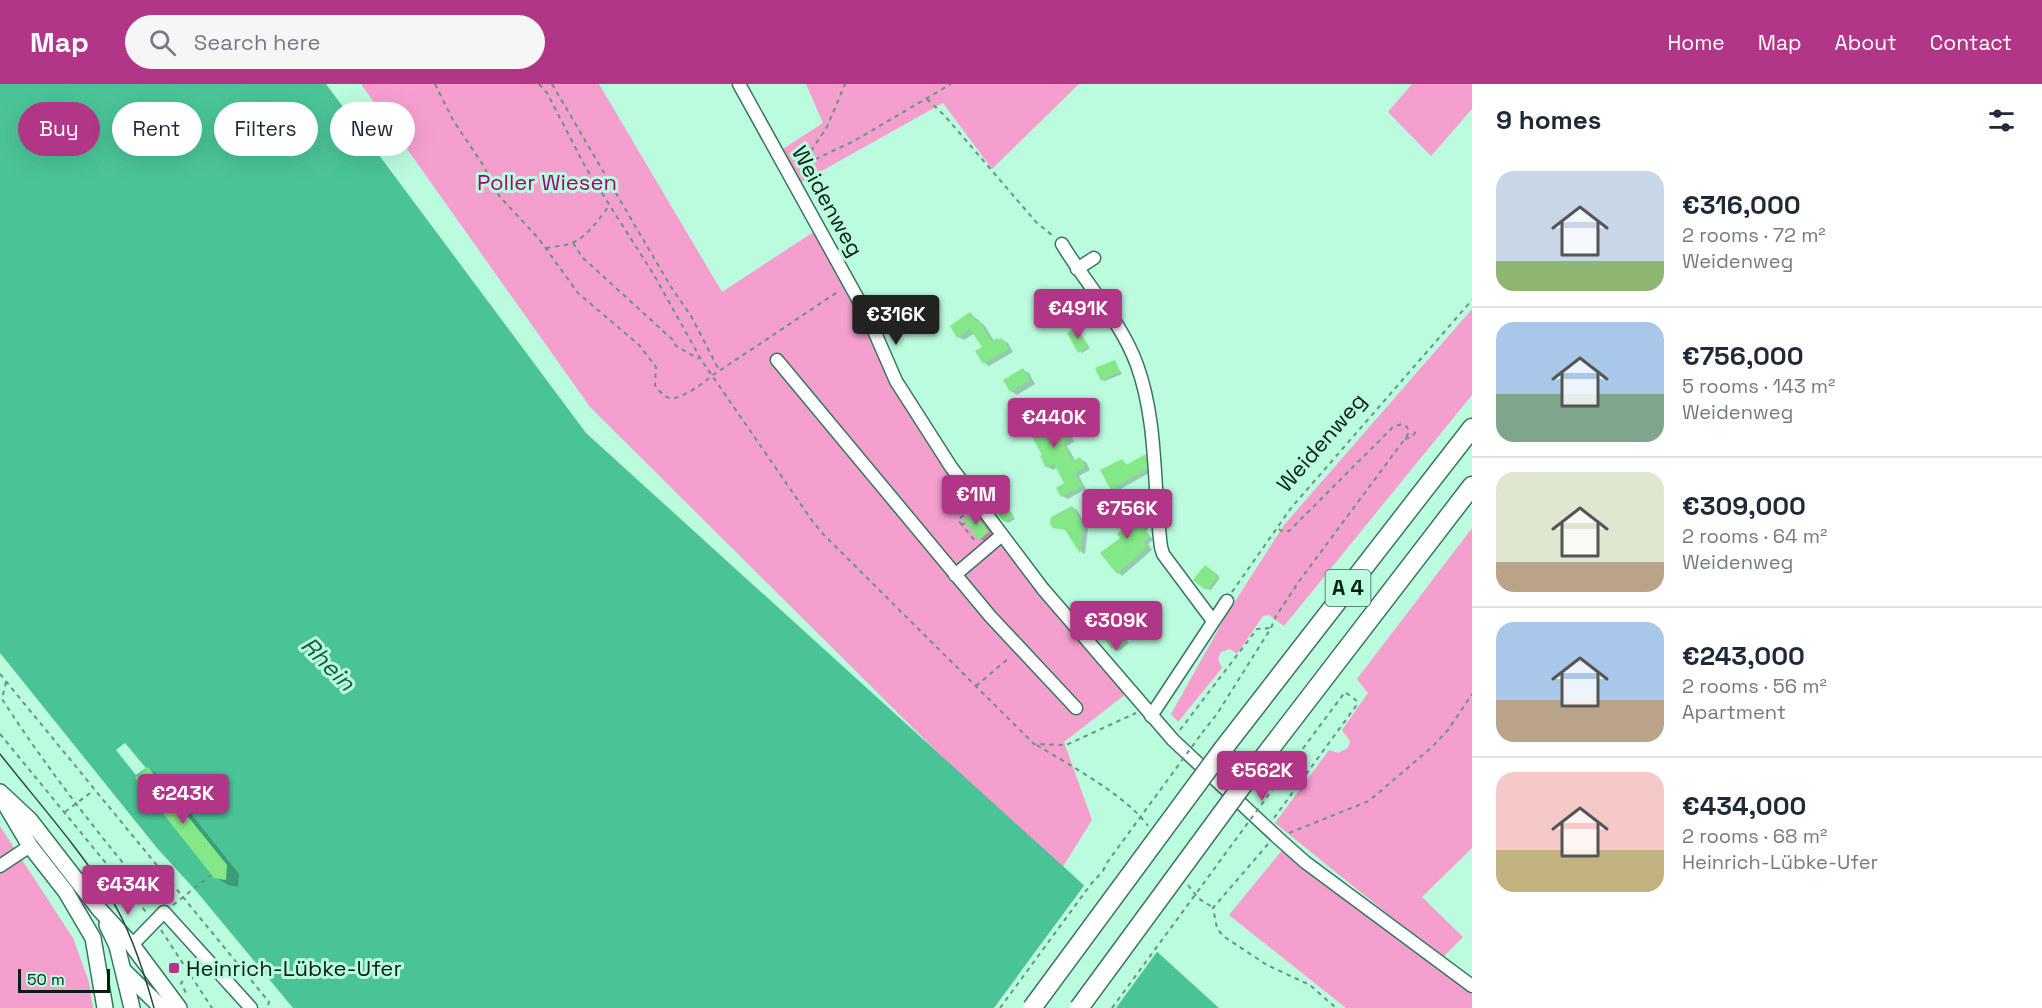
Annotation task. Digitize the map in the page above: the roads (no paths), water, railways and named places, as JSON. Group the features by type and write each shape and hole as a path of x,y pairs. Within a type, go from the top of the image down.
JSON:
{"highway":[{"name":"A 4","path":"1032,1008 1223,749 1472,428"},
{"name":"A 4","path":"1079,1008 1253,771 1472,486"}],"main road":[{"path":"0,793 30,846 66,892 93,938 162,1008"},
{"path":"0,793 30,820 99,909 132,945 178,1008"},
{"path":"99,909 117,946 132,1008"},
{"path":"93,938 105,1008"}],"street":[{"name":"Weidenweg","path":"739,84 869,319 882,353 902,391 951,467 1043,589 1173,740 1313,869 1472,986"},
{"path":"1062,244 1121,333 1137,364 1149,414 1163,554 1213,621"},
{"path":"1077,269 1094,258"},
{"path":"777,360 955,575 1019,649 1076,708"},
{"path":"955,575 1002,535"},
{"path":"1148,712 1227,600"},
{"path":"0,866 30,846"},
{"path":"132,945 164,912 251,1008"}],"water":[{"name":"Rhein","path":"0,84 326,84 339,102 330,102 330,156 380,156 586,433 1219,1008 293,1008 197,892 157,848 0,653"}],"tram line":[{"path":"0,754 71,842 110,897 130,936 154,1008"}],"place":[{"name":"Heinrich-Lübke-Ufer","path":"174,968"}],"park label":[{"name":"Poller Wiesen","path":"547,182"}]}
